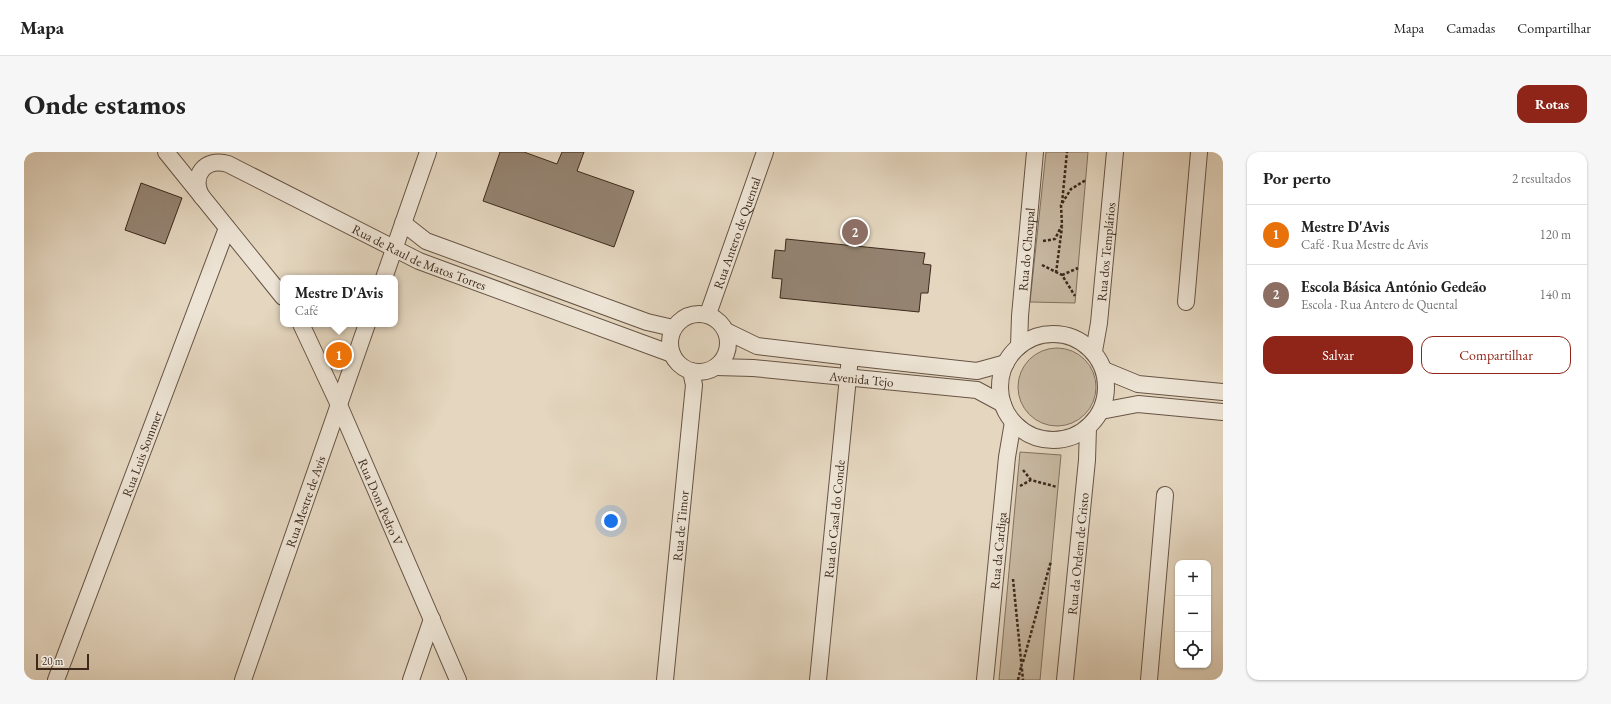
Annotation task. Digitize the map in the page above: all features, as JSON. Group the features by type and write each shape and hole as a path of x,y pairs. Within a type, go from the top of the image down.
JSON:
{"street":[{"path":"166,152 280,293"},
{"path":"385,275 428,152"},
{"name":"Rua Antero de Quental","path":"708,314 765,152"},
{"name":"Rua do Choupal","path":"1019,346 1020,316 1035,152"},
{"name":"Rua dos Templários","path":"1094,352 1099,323 1115,152"},
{"path":"1186,302 1199,152"},
{"name":"Rua de Raul de Matos Torres","path":"202,197 197,181 202,170 210,164 222,162 419,261 672,354"},
{"name":"Rua de Raul de Matos Torres","path":"403,223 426,241 648,322 673,328"},
{"name":"Rua Luis Sommer","path":"56,680 227,228"},
{"path":"694,313 708,314 719,321 726,331 728,344 725,357 716,367 704,372 691,371 679,365 672,354 669,341 673,328 682,318 694,313"},
{"name":"Rua Dom Pedro V","path":"302,327 339,405 458,680"},
{"name":"Rua Mestre de Avis","path":"243,680 366,327"},
{"name":"Avenida Tejo","path":"726,331 757,346 850,357 977,371 1006,363"},
{"path":"1057,333 1078,339 1094,352 1104,370 1106,390 1101,411 1088,427 1070,437 1050,440 1029,434 1013,422 1003,404 1000,383 1006,363 1019,346 1037,336 1057,333"},
{"name":"Rua do Casal do Conde","path":"818,680 850,357"},
{"name":"Avenida Tejo","path":"716,367 753,368 977,390 1003,404"},
{"path":"1104,370 1138,384 1223,392"},
{"name":"Rua de Timor","path":"665,680 694,385 691,371"},
{"path":"1101,411 1138,404 1223,412"},
{"name":"Rua da Cardiga","path":"984,680 1006,457 1013,422"},
{"name":"Rua da Ordem de Cristo","path":"1065,680 1087,460 1088,427"},
{"path":"1149,680 1165,495"},
{"path":"410,680 432,619"}],"path":[{"path":"1056,272 1062,225 1061,205 1067,152"},
{"path":"1061,205 1070,189 1086,180"},
{"path":"1036,242 1055,239 1062,225"},
{"path":"1040,264 1062,276 1075,296"},
{"path":"1062,276 1078,268"},
{"path":"1019,464 1031,480 1058,488"},
{"path":"1016,488 1031,480"},
{"path":"1018,680 1051,560"},
{"path":"1013,575 1023,680"}],"shaded area":[{"path":"1046,152 1088,152 1075,303 1030,302"},
{"path":"1057,348 1072,351 1085,359 1093,372 1096,387 1093,402 1085,415 1072,423 1057,426 1042,423 1029,415 1021,402 1018,387 1021,372 1029,359 1042,351"},
{"path":"1020,452 1061,455 1040,680 999,680"}],"building":[{"path":"500,152 524,152 557,164 562,152 584,152 577,171 634,191 614,247 483,201"},
{"path":"141,183 182,198 165,244 125,230"},
{"path":"786,239 925,253 923,264 931,265 928,293 921,293 919,312 780,298 782,279 772,278 775,250 785,251"}],"place":[{"name":"Escola Básica António Gedeão","path":"855,232"},
{"name":"Mestre D'Avis","path":"339,355"}]}
